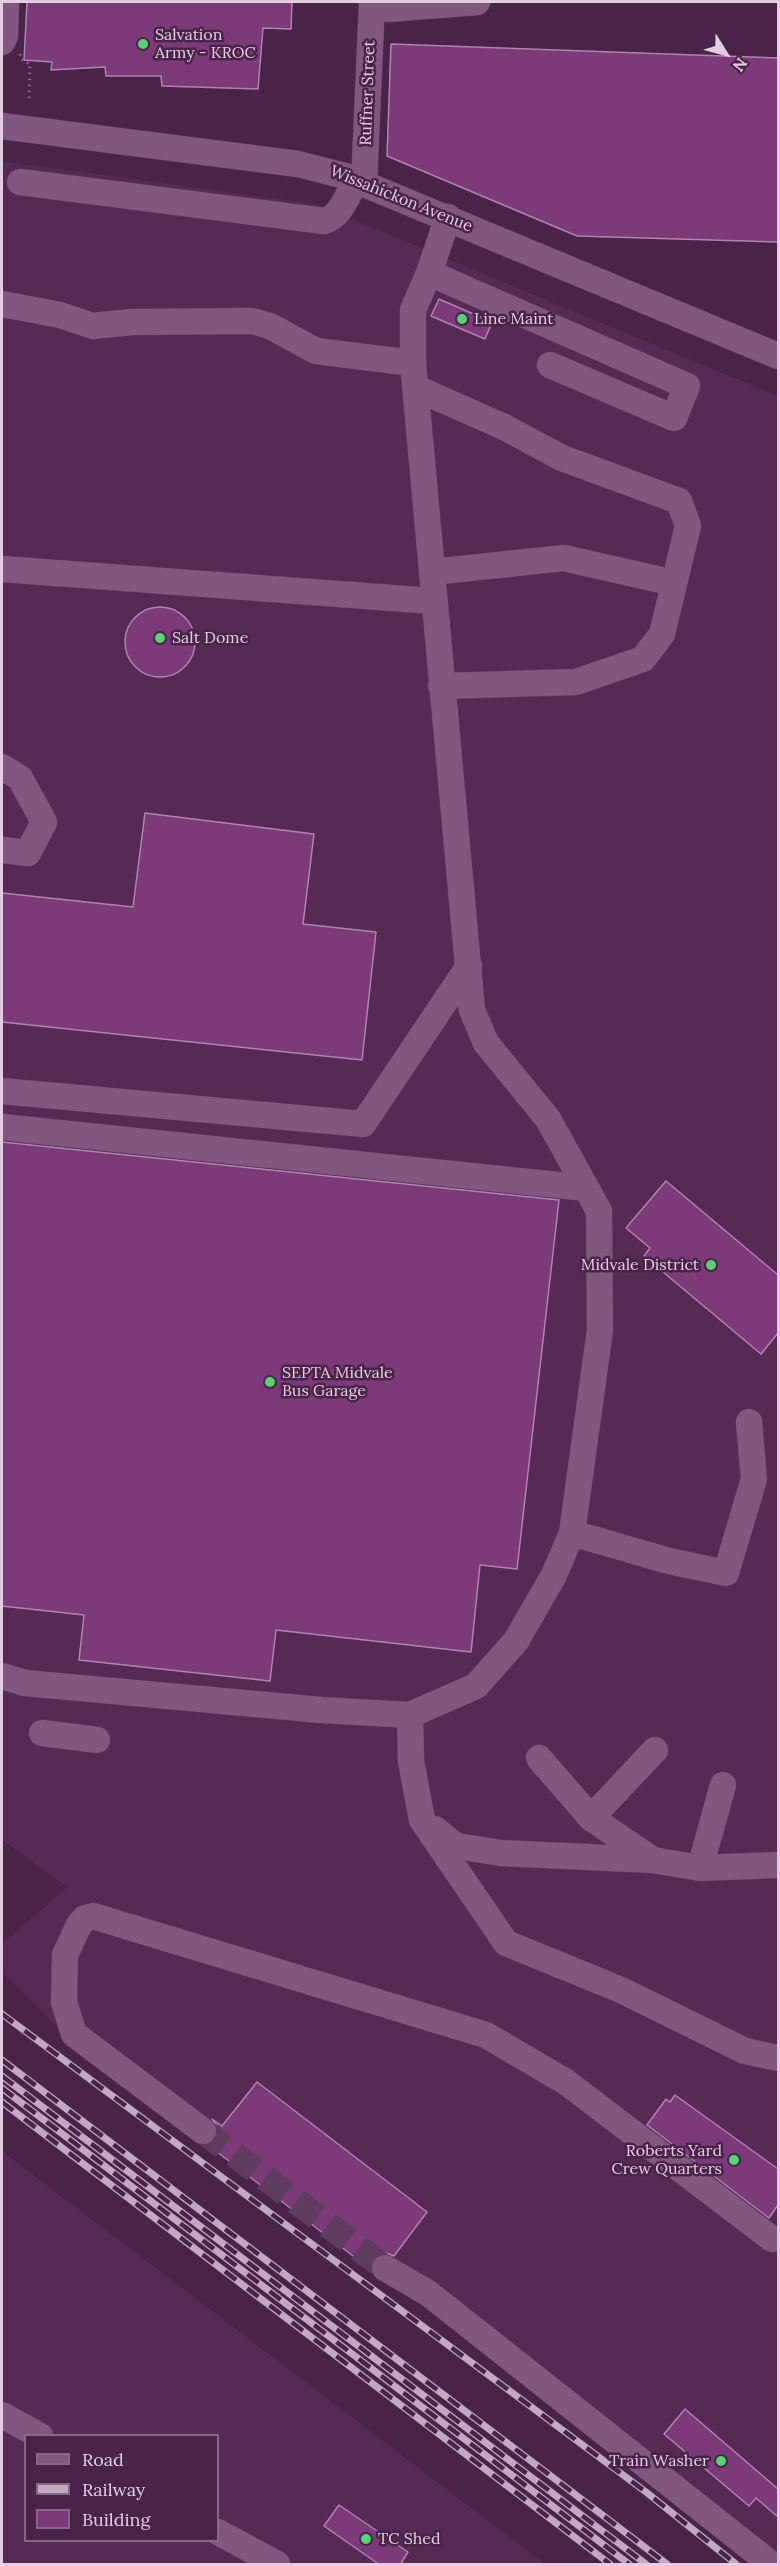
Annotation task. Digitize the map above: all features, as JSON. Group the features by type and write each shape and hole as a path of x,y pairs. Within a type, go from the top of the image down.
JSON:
{"street":[{"path":"6,2 5,36 10,47"},
{"path":"372,4 389,9 477,2"},
{"name":"Ruffner Street","path":"360,182 372,4"},
{"name":"Wissahickon Avenue","path":"2,126 306,165 329,170 448,217 778,356"},
{"path":"20,182 324,221 332,219 360,182"},
{"path":"2,1676 25,1683 321,1710 410,1714 476,1686 516,1641 554,1575 572,1533 600,1330 599,1211 548,1119 486,1043 472,1010 433,601 415,375 413,310 429,273 448,217"},
{"path":"429,273 687,386 674,417 550,365"},
{"path":"2,304 60,315 93,326 131,322 252,321 270,326 316,351 415,375 562,458 679,501 688,526 662,634 643,659 576,682 441,686"},
{"path":"432,572 564,558 674,584"},
{"path":"2,568 433,601"},
{"path":"2,767 20,778 44,822 28,853 2,850"},
{"path":"2,1091 363,1124 469,966"},
{"path":"2,1127 586,1188"},
{"path":"572,1533 669,1561 726,1573 754,1479 749,1422"},
{"path":"410,1714 411,1761 422,1820 506,1943 621,1990 745,2051 778,2058"},
{"path":"42,1732 97,1740"},
{"path":"591,1818 656,1750"},
{"path":"539,1758 591,1818 653,1860"},
{"path":"700,1868 723,1785"},
{"path":"422,1820 456,1846 501,1853 653,1860 700,1868 778,1865"},
{"path":"203,2131 75,2034 64,2002 65,1955 79,1925 85,1918 93,1916 486,2035 566,2082 776,2240"},
{"path":"385,2268 428,2293 771,2565"},
{"path":"2,2415 36,2434"},
{"path":"219,2533 277,2565"}],"path":[{"path":"10,47 21,59 30,64 28,101"}],"shaded area":[{"path":"2,161 316,204 778,396 778,2564 746,2552 61,2031 2,1972 2,1944 67,1887 2,1840"},
{"path":"2,2151 545,2564 2,2564"}],"building":[{"name":"Salvation Army - KROC","path":"27,2 292,2 291,29 263,28 258,89 162,86 161,76 106,76 105,67 51,70 52,62 24,60"},
{"path":"391,44 778,58 778,242 577,236 387,156"},
{"name":"Line Maint","path":"439,299 492,322 485,339 431,316"},
{"name":"Salt Dome","path":"153,607 167,607 180,613 189,622 195,635 193,655 185,667 167,677 153,677 140,671 131,662 125,649 125,635 131,622 140,613"},
{"path":"145,813 314,834 303,924 376,932 362,1060 2,1022 2,893 133,907"},
{"name":"SEPTA Midvale Bus Garage","path":"2,1142 559,1200 517,1569 480,1565 471,1652 276,1630 270,1681 79,1660 84,1615 2,1606"},
{"name":"Midvale District","path":"666,1181 778,1275 778,1333 761,1354 644,1256 650,1248 626,1228"},
{"path":"257,2082 427,2212 394,2256 386,2253 378,2255 372,2261 370,2269 208,2145 215,2140 218,2133 217,2126 212,2119 222,2126"},
{"name":"Roberts Yard Crew Quarters","path":"675,2095 778,2169 778,2205 769,2218 647,2125 666,2099 670,2102"},
{"name":"Train Washer","path":"685,2409 778,2489 778,2517 756,2498 749,2506 664,2434"},
{"name":"TC Shed","path":"339,2505 408,2552 400,2565 380,2565 324,2526"}],"tunnel":[{"path":"203,2131 385,2268"}],"railway":[{"path":"2,2014 646,2492 736,2564"},
{"path":"2,2060 667,2564"},
{"path":"2,2076 646,2564"},
{"path":"2,2088 629,2564"},
{"path":"2,2102 610,2564"}],"place":[{"name":"Salvation Army - KROC","path":"143,44"},
{"name":"Line Maint","path":"462,319"},
{"name":"Salt Dome","path":"160,638"},
{"name":"Midvale District","path":"711,1265"},
{"name":"SEPTA Midvale Bus Garage","path":"270,1382"},
{"name":"Roberts Yard Crew Quarters","path":"734,2160"},
{"name":"Train Washer","path":"721,2461"},
{"name":"TC Shed","path":"366,2539"}]}
